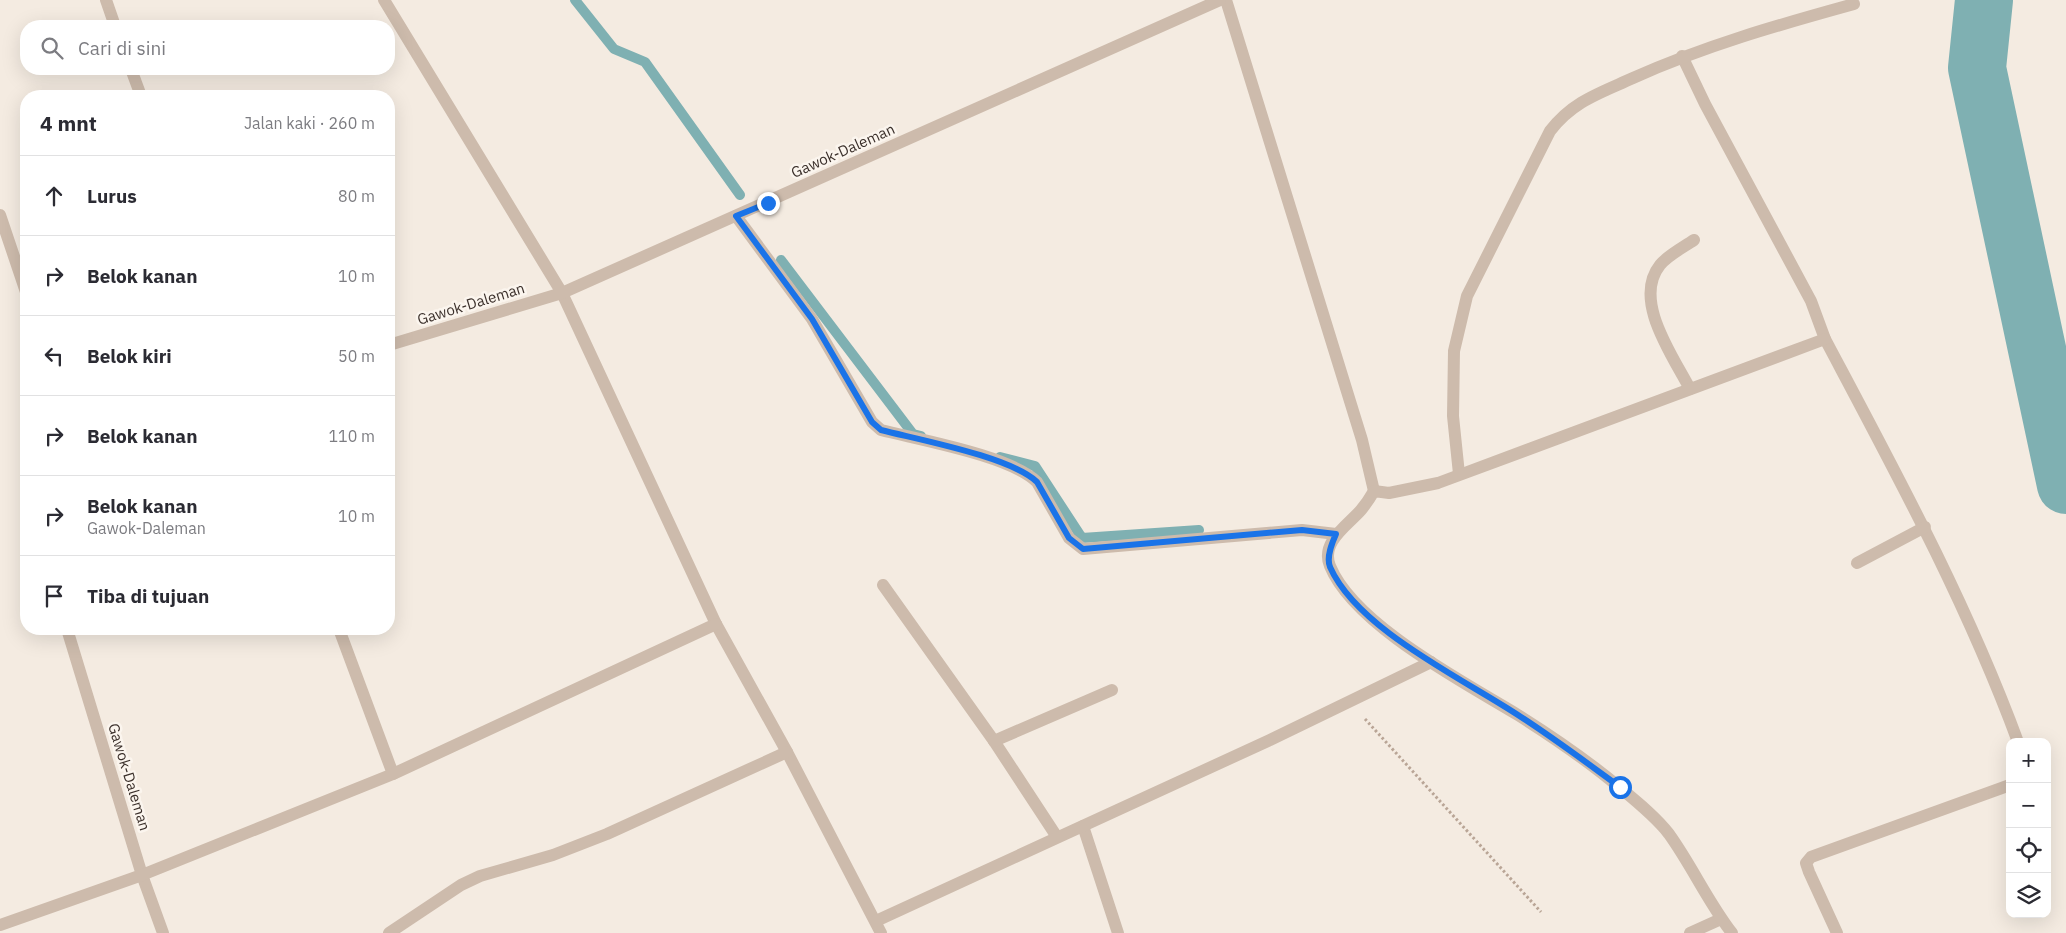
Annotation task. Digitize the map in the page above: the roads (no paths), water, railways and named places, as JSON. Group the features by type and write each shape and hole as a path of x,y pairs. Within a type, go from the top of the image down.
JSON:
{"street":[{"path":"106,0 113,20"},
{"path":"384,0 562,293 716,624 787,752 878,927 1057,837 1350,702 1431,662"},
{"name":"Gawok-Daleman","path":"395,343 562,293 1220,0"},
{"path":"1226,0 1354,413 1374,492"},
{"path":"1459,474 1453,416 1454,352 1467,296 1550,131 1563,114 1580,102 1682,56 1752,32 1854,4"},
{"path":"1682,56 1705,104 1811,301 1825,339 1924,527 1960,600 2000,693 2017,738"},
{"path":"133,75 139,90"},
{"path":"0,215 20,274"},
{"path":"736,216 812,319 872,422 881,430 980,455 1030,475 1037,482 1069,538 1083,549 1302,530 1336,534"},
{"path":"1690,389 1651,312 1649,285 1660,264 1694,240"},
{"path":"1374,492 1389,494 1438,483 1825,339"},
{"path":"1374,492 1361,510 1336,534 1330,549 1329,564 1344,590 1365,614 1431,662 1520,716 1620,787 1668,833 1732,933"},
{"path":"1857,563 1924,527"},
{"path":"883,585 994,741 1057,837"},
{"path":"0,925 142,875 393,774 716,624"},
{"name":"Gawok-Daleman","path":"70,635 142,875 163,933"},
{"path":"341,635 393,774"},
{"path":"994,741 1112,690"},
{"path":"389,933 461,885 480,876 554,855 607,834 787,752"},
{"path":"1837,933 1809,872 1806,863 1811,857 2006,786"},
{"path":"1083,826 1118,933"},
{"path":"1690,933 1721,918"}],"waterway":[{"path":"575,0 614,49 645,62 740,195"},
{"path":"1984,0 1977,68 2066,485"},
{"path":"781,260 913,434 921,436"},
{"path":"1000,457 1035,466 1082,538 1199,530"}]}
